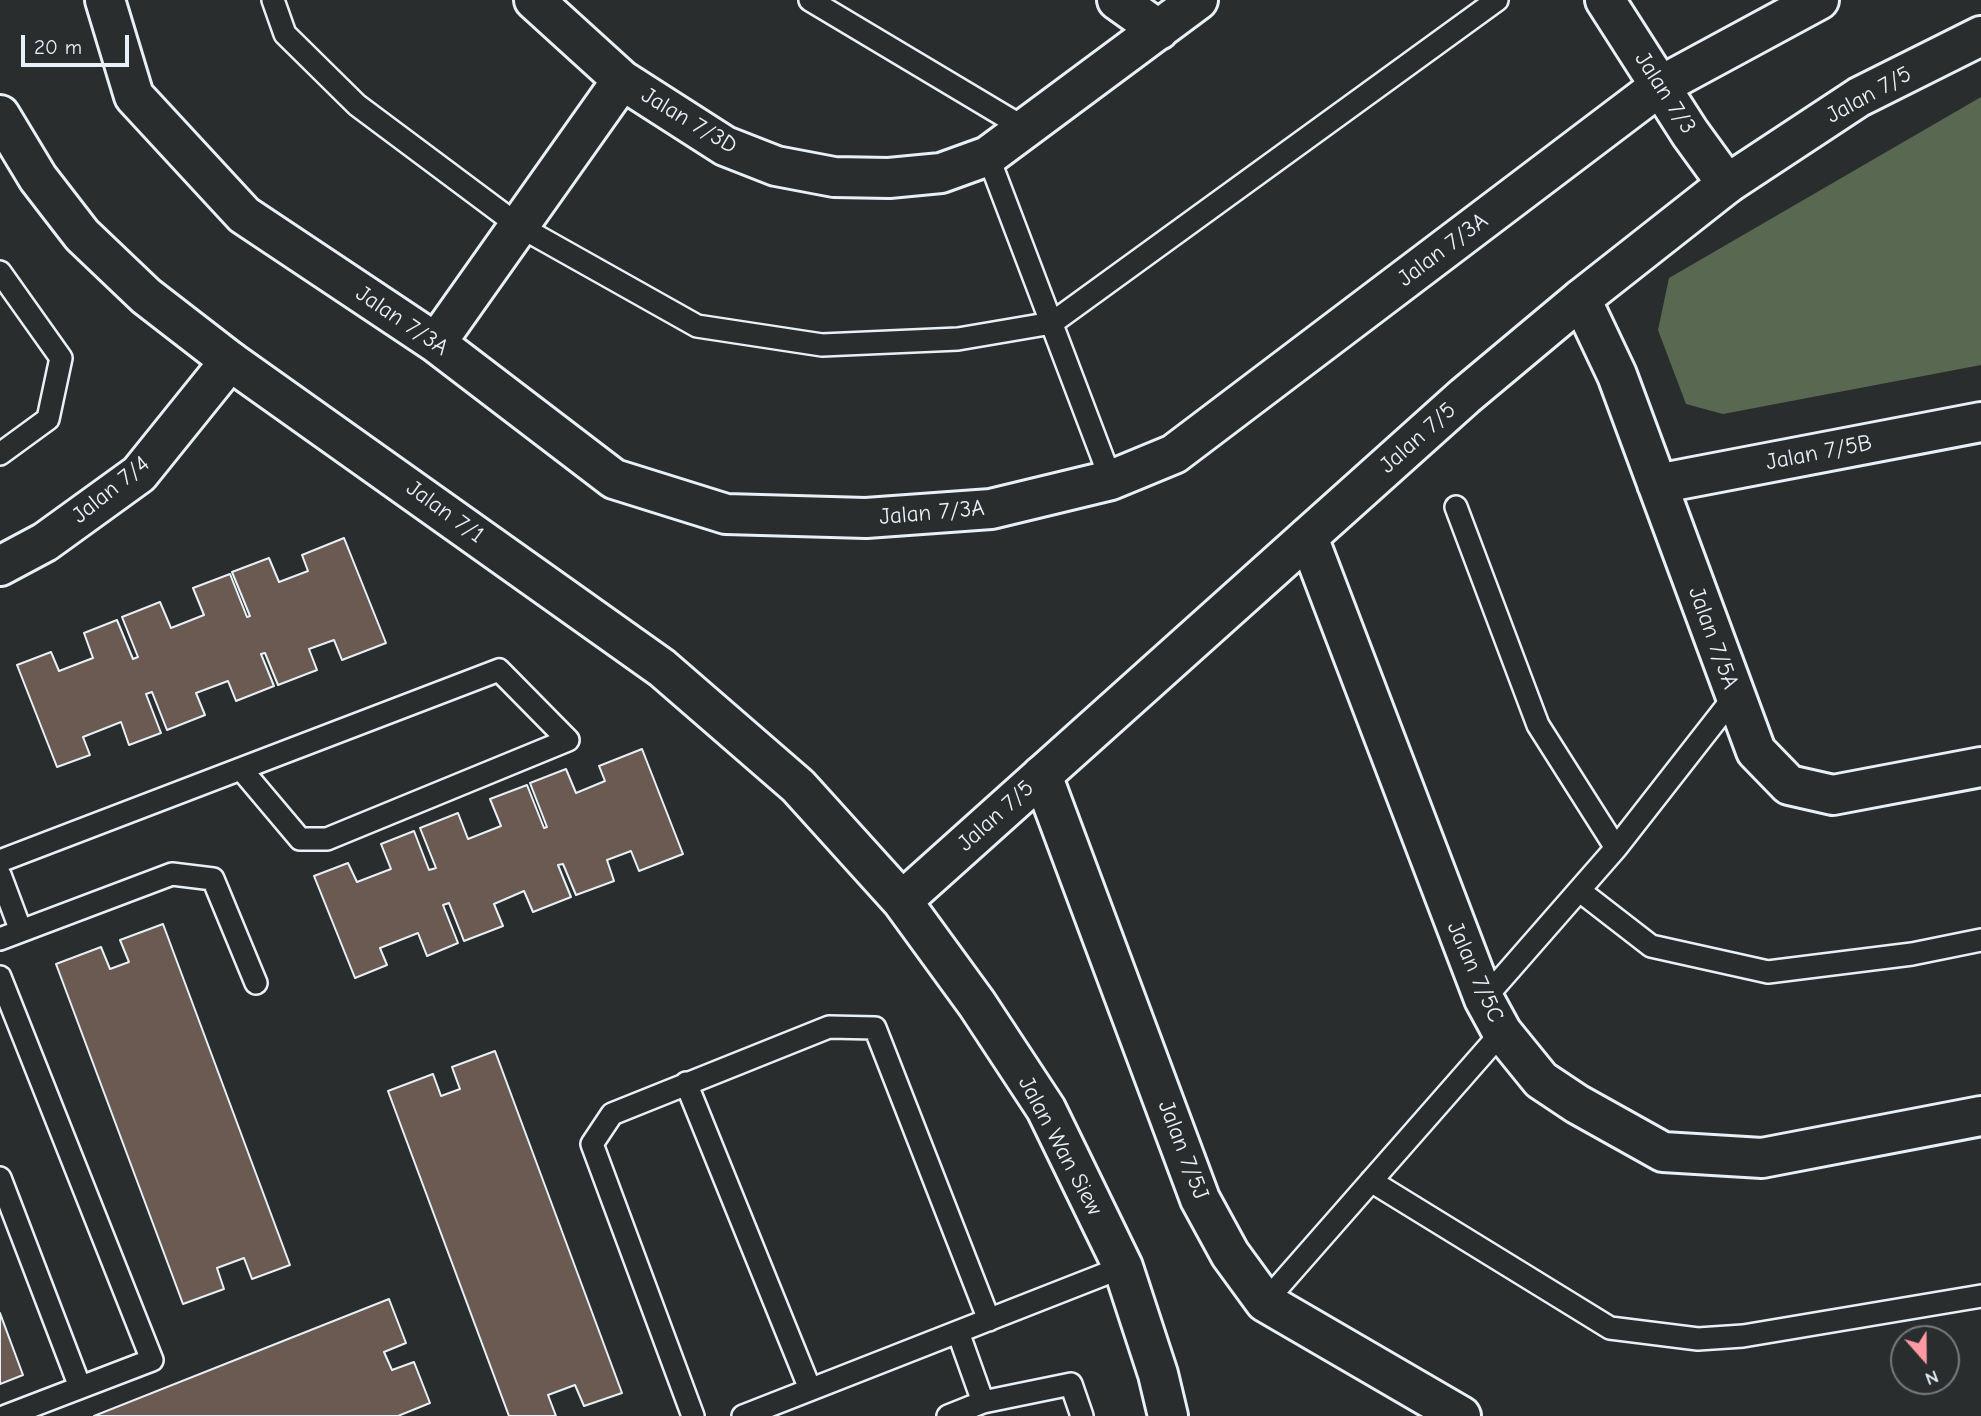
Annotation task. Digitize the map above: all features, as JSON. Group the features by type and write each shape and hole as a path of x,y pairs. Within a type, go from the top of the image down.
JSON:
{"street":[{"name":"Jalan 7/3A","path":"104,0 134,96 244,215 436,343 614,479 726,514 866,519 990,509 1111,480 1174,454 1660,86 1819,0"},
{"name":"Jalan 7/3D","path":"534,0 622,80 725,146 776,166 834,177 889,178 941,173 988,156 1198,0"},
{"path":"1117,0 1159,30"},
{"name":"Jalan 7/3","path":"1605,0 1727,184"},
{"name":"Jalan 7/5","path":"902,901 1465,396 1581,299 1727,184 1859,97 1981,36"},
{"path":"436,343 622,80"},
{"name":"Jalan 7/1","path":"0,115 38,178 82,235 146,296 230,361 662,668 798,786 902,901"},
{"name":"Jalan 7/5A","path":"1581,299 1617,376 1755,751 1789,785 1833,795 1981,766"},
{"name":"Jalan 7/4","path":"0,566 45,542 139,474 230,361"},
{"name":"Jalan 7/5B","path":"1657,484 1981,422"},
{"name":"Jalan 7/5C","path":"1308,537 1484,999 1502,1032 1541,1080 1577,1104 1663,1152 1762,1158 1981,1116"},
{"name":"Jalan 7/5J","path":"1042,775 1200,1199 1230,1254 1265,1302 1461,1416"},
{"name":"Jalan Wan Siew","path":"902,901 977,1004 1046,1110 1123,1267 1158,1374 1168,1416"}],"lane":[{"path":"273,0 285,34 357,105 519,226 697,326 822,345 958,339 1052,323 1497,0"},
{"path":"810,0 1026,129"},
{"path":"988,156 1111,480"},
{"path":"0,272 61,358 48,419 0,454"},
{"path":"1457,507 1538,725 1616,848"},
{"path":"0,861 499,670 568,740 327,839 300,839 241,769"},
{"path":"1484,999 1616,848 1734,697"},
{"path":"0,939 172,874 213,879 256,984"},
{"path":"0,876 21,931"},
{"path":"1580,891 1651,946 1768,972 1912,954 1981,940"},
{"path":"0,977 152,1360 6,1416"},
{"path":"693,1416 592,1144 612,1114 829,1027 875,1028 989,1320"},
{"path":"1265,1302 1502,1032"},
{"path":"686,1083 810,1390"},
{"path":"0,1178 80,1387"},
{"path":"1371,1181 1610,1328 1698,1339 1743,1336 1981,1296"},
{"path":"743,1416 1123,1267"},
{"path":"958,1332 983,1402"},
{"path":"948,1416 983,1402 1071,1384 1082,1416"}],"green space":[{"path":"1981,97 1981,365 1723,414 1686,404 1658,330 1669,278"}],"building":[{"path":"344,538 386,643 342,660 334,640 309,649 317,670 278,685 265,653 261,654 274,686 236,701 228,681 196,693 205,715 167,730 152,692 146,694 161,733 129,745 121,722 83,737 90,755 57,767 17,665 51,652 59,671 93,658 84,633 117,620 133,659 138,657 122,617 160,602 171,628 204,615 193,588 230,574 247,617 250,616 232,572 269,558 279,582 308,571 302,555"},
{"path":"642,749 683,854 639,871 631,851 607,860 614,881 576,895 563,864 558,865 571,897 533,912 524,891 494,904 503,926 464,941 449,903 443,905 458,943 427,956 418,933 380,948 387,965 355,978 314,876 348,863 357,882 391,869 381,844 414,831 429,870 436,868 420,828 458,813 468,839 501,826 490,799 527,785 544,828 547,827 530,783 566,769 576,793 605,781 599,766"},
{"path":"163,924 290,1265 252,1279 244,1258 217,1268 224,1289 183,1304 56,964 101,947 110,969 129,962 120,940"},
{"path":"495,1051 622,1393 584,1406 575,1385 548,1395 556,1416 509,1416 388,1091 433,1074 441,1096 460,1089 452,1067"},
{"path":"389,1299 406,1343 384,1352 392,1370 414,1362 430,1403 398,1416 94,1416"},
{"path":"0,1313 23,1375 0,1384"}]}
